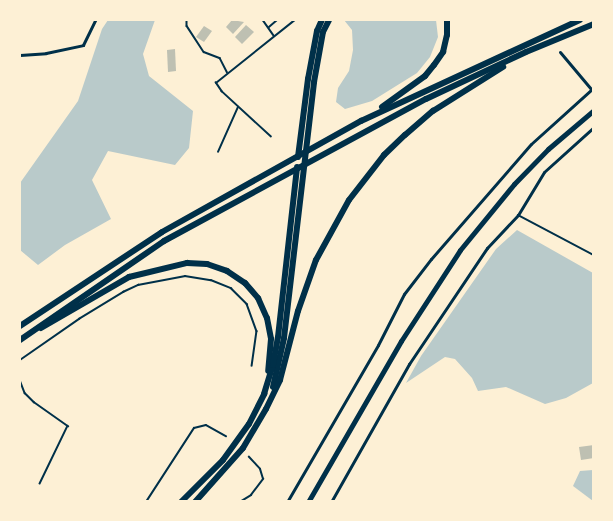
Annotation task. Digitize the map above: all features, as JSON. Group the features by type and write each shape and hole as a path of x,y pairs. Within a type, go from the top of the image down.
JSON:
{"highway":[{"path":"181,501 228,454 249,424 264,394 273,365 308,79 317,31 322,20"},
{"path":"272,396 284,338 315,72 323,32 329,20"},
{"path":"361,121 425,76 443,52 447,35 447,20"},
{"path":"20,326 162,232 317,145 361,121 579,20"},
{"path":"21,339 164,241 426,99 526,52 594,24"},
{"path":"195,501 243,448 272,396 280,380 298,311 316,260 348,200 384,155 434,111 526,52"},
{"path":"21,339 129,277 175,265 207,264 227,271 245,282 258,298 267,318 271,339 264,394"}],"main road":[{"path":"308,501 401,341 460,250 514,184 548,149 594,110"}],"street":[{"path":"20,55 46,53 83,45 95,20"},
{"path":"287,501 378,345 404,294 430,259 531,144 592,88 560,52"},
{"path":"332,501 409,364 487,248 518,215 544,172 594,127"}],"lane":[{"path":"518,215 594,255"},
{"path":"146,501 194,428 206,425 226,436"},
{"path":"240,501 251,495 263,479 260,469 249,456"}],"path":[{"path":"187,20 193,37 204,52 220,58 228,73"},
{"path":"264,20 275,37"},
{"path":"269,28 277,20"},
{"path":"270,137 216,83 295,20"},
{"path":"218,152 238,106"},
{"path":"20,360 123,292 138,285 185,276 211,280 231,288 247,304 256,331 252,366"},
{"path":"20,380 25,393 34,402 68,426 40,484"}],"shaded area":[{"path":"108,20 155,20 143,54 149,76 193,111 189,148 175,165 108,151 92,180 111,219 65,245 38,265 20,250 20,183 78,101 102,29"},
{"path":"344,20 436,20 438,37 430,57 417,73 372,101 345,109 336,102 338,88 349,71 353,50 352,30"},
{"path":"517,230 593,273 593,383 566,398 545,404 506,387 478,391 472,378 455,359 445,357 406,383 421,356 496,249"},
{"path":"594,470 593,501 573,486 580,471"}],"building":[{"path":"232,20 244,22 233,34 226,27"},
{"path":"246,25 254,32 242,44 235,37"},
{"path":"204,26 212,31 204,42 196,37"},
{"path":"175,49 176,71 168,72 167,50"},
{"path":"594,445 594,458 581,460 579,447"}]}
